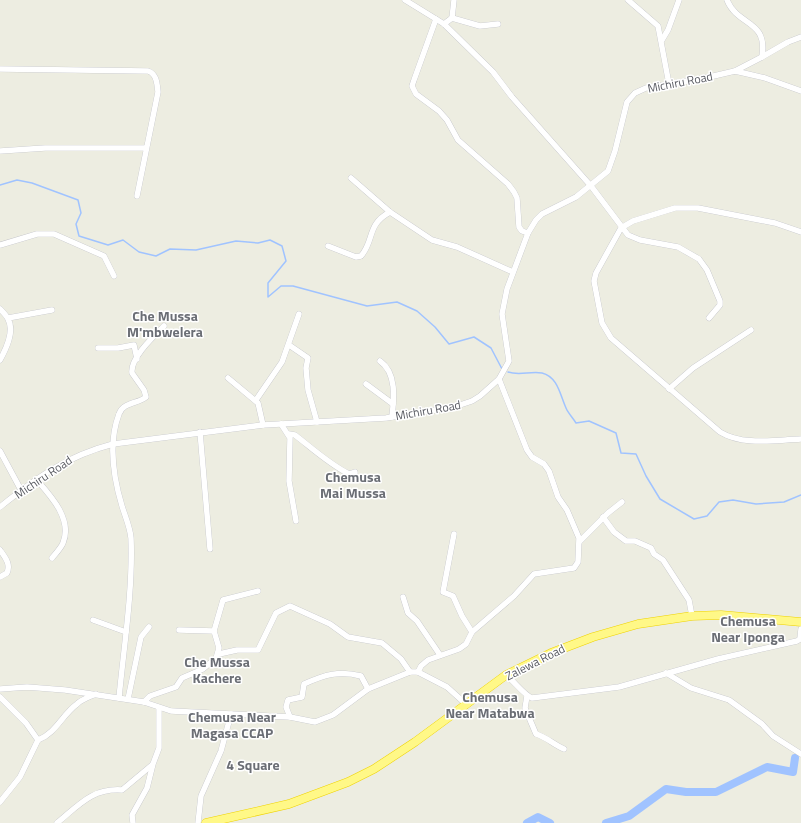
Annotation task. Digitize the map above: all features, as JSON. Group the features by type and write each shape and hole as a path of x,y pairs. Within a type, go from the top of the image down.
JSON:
{"highway":[{"name":"Zalewa Road","path":"206,823 219,822 281,806 348,782 397,754 467,705 506,675 551,653 593,637 638,624 692,616 728,616 801,622"}],"street":[{"path":"406,0 444,24 493,72 512,97 591,186 622,228 633,238 678,246 699,259 707,270 720,301 720,305 709,318"},
{"path":"444,24 452,18 454,0"},
{"path":"628,0 658,26 662,40 669,84"},
{"path":"662,40 668,30 680,0"},
{"path":"727,0 736,12 759,32 764,47 762,58"},
{"path":"452,18 480,26 498,24"},
{"path":"436,19 414,80 413,89 416,94 444,117 458,140 509,186 517,198 519,227 522,231 528,233"},
{"path":"735,71 762,58 788,42 801,37"},
{"path":"0,69 150,71 156,79 158,92 137,196"},
{"name":"Michiru Road","path":"0,507 36,479 76,456 112,444 263,425 361,421 392,417 462,405 480,396 499,379 509,361 502,319 507,289 528,233 536,220 542,214 576,197 591,186 608,170 612,162 623,117 631,97 642,89 735,71 765,78 801,91"},
{"path":"0,151 46,148 146,148"},
{"path":"351,178 390,212 432,240 457,247 513,272"},
{"path":"801,232 775,223 698,208 675,208 633,221 622,228 596,273 594,281 602,323 611,338 720,432 746,441 801,439"},
{"path":"328,246 356,257 361,256 367,247 375,223 381,217 390,212"},
{"path":"0,245 37,234 54,234 104,256 114,276"},
{"path":"0,309 8,318 10,331 8,342 0,360"},
{"path":"8,318 52,310"},
{"path":"256,400 282,362 299,314"},
{"path":"119,698 126,632 131,535 116,480 112,444 121,411 128,404 137,402 146,396 131,369 148,340 164,326"},
{"path":"669,388 693,368 751,330"},
{"path":"98,348 118,348 134,345 137,359"},
{"path":"289,345 308,358 306,368 308,390 317,422"},
{"path":"380,361 384,364 391,377 394,392 392,417"},
{"path":"228,378 256,400 263,425"},
{"path":"418,672 420,666 428,660 463,646 472,632 514,596 534,574 576,566 578,562 580,542 567,510 558,497 549,471 544,464 532,457 527,450 499,379"},
{"path":"366,384 393,404"},
{"path":"281,424 289,434 297,436 321,457 342,471 349,474 355,472"},
{"path":"200,432 210,549"},
{"path":"289,434 289,481 296,521"},
{"path":"0,451 21,490"},
{"path":"36,479 51,496 64,522 65,533 63,543 52,558"},
{"path":"580,542 603,517 622,502"},
{"path":"603,517 614,532 626,542 635,541 651,548 654,554 663,560 689,600 692,616"},
{"path":"454,534 443,592 453,596 462,616 472,632"},
{"path":"0,550 8,562 9,568 7,573 0,576"},
{"path":"218,654 219,644 214,631 224,600 258,590"},
{"path":"403,597 408,613 417,621 440,656"},
{"path":"144,702 150,696 176,687 182,678 203,669 218,654 231,651 258,650 276,613 290,606 330,624 348,637 382,643 401,659 410,672"},
{"path":"93,620 126,632"},
{"path":"128,699 141,637 150,627"},
{"path":"506,675 518,684 527,696 532,698 619,687 666,673 686,669 730,655 752,652 797,641 800,639 801,629"},
{"path":"179,630 214,631"},
{"path":"0,689 45,688 128,699 144,702 159,708 191,713 290,717 316,722 334,715 368,689 410,672 418,672 447,687 467,705"},
{"path":"290,717 286,707 288,700 302,697 304,684 325,675 334,673 349,673 361,676 368,689"},
{"path":"666,673 692,688 729,700 762,724 773,736 801,754"},
{"path":"0,802 20,777 38,740 45,738 53,731 77,704 97,694"},
{"path":"527,696 525,708 536,734 543,736 550,742 564,749"},
{"path":"0,697 26,722 38,740"},
{"path":"133,823 132,815 147,788 159,748 159,708"},
{"path":"198,823 201,796 221,751 231,714"},
{"path":"57,823 99,791 109,789 122,790 153,764"}],"waterway":[{"path":"0,185 17,180 32,183 78,200 81,213 76,224 79,236 108,245 123,240 139,252 156,256 170,249 196,250 236,241 258,243 270,240 282,246 286,261 268,283 268,297 281,286 293,286 367,306 397,302 417,311 435,327 449,344 474,337 491,348 502,369"},
{"path":"508,372 516,374 542,373 552,378 558,387 567,410 576,423 589,421 616,433 621,453 636,454 646,476 660,499 694,519 707,516 719,502 733,500 756,504 784,502 801,495"},
{"path":"606,823 629,816 666,789 686,792 716,792 767,767 793,772 795,758"},
{"path":"527,823 538,817 550,823"}],"district":[{"name":"Che Mussa M'mbwelera","path":"165,324"},
{"name":"Chemusa Mai Mussa","path":"353,484"},
{"name":"Chemusa Near Iponga","path":"748,628"},
{"name":"Che Mussa Kachere","path":"217,670"},
{"name":"Chemusa Near Matabwa","path":"490,704"},
{"name":"Chemusa Near Magasa CCAP","path":"232,724"},
{"name":"4 Square","path":"253,764"}]}
